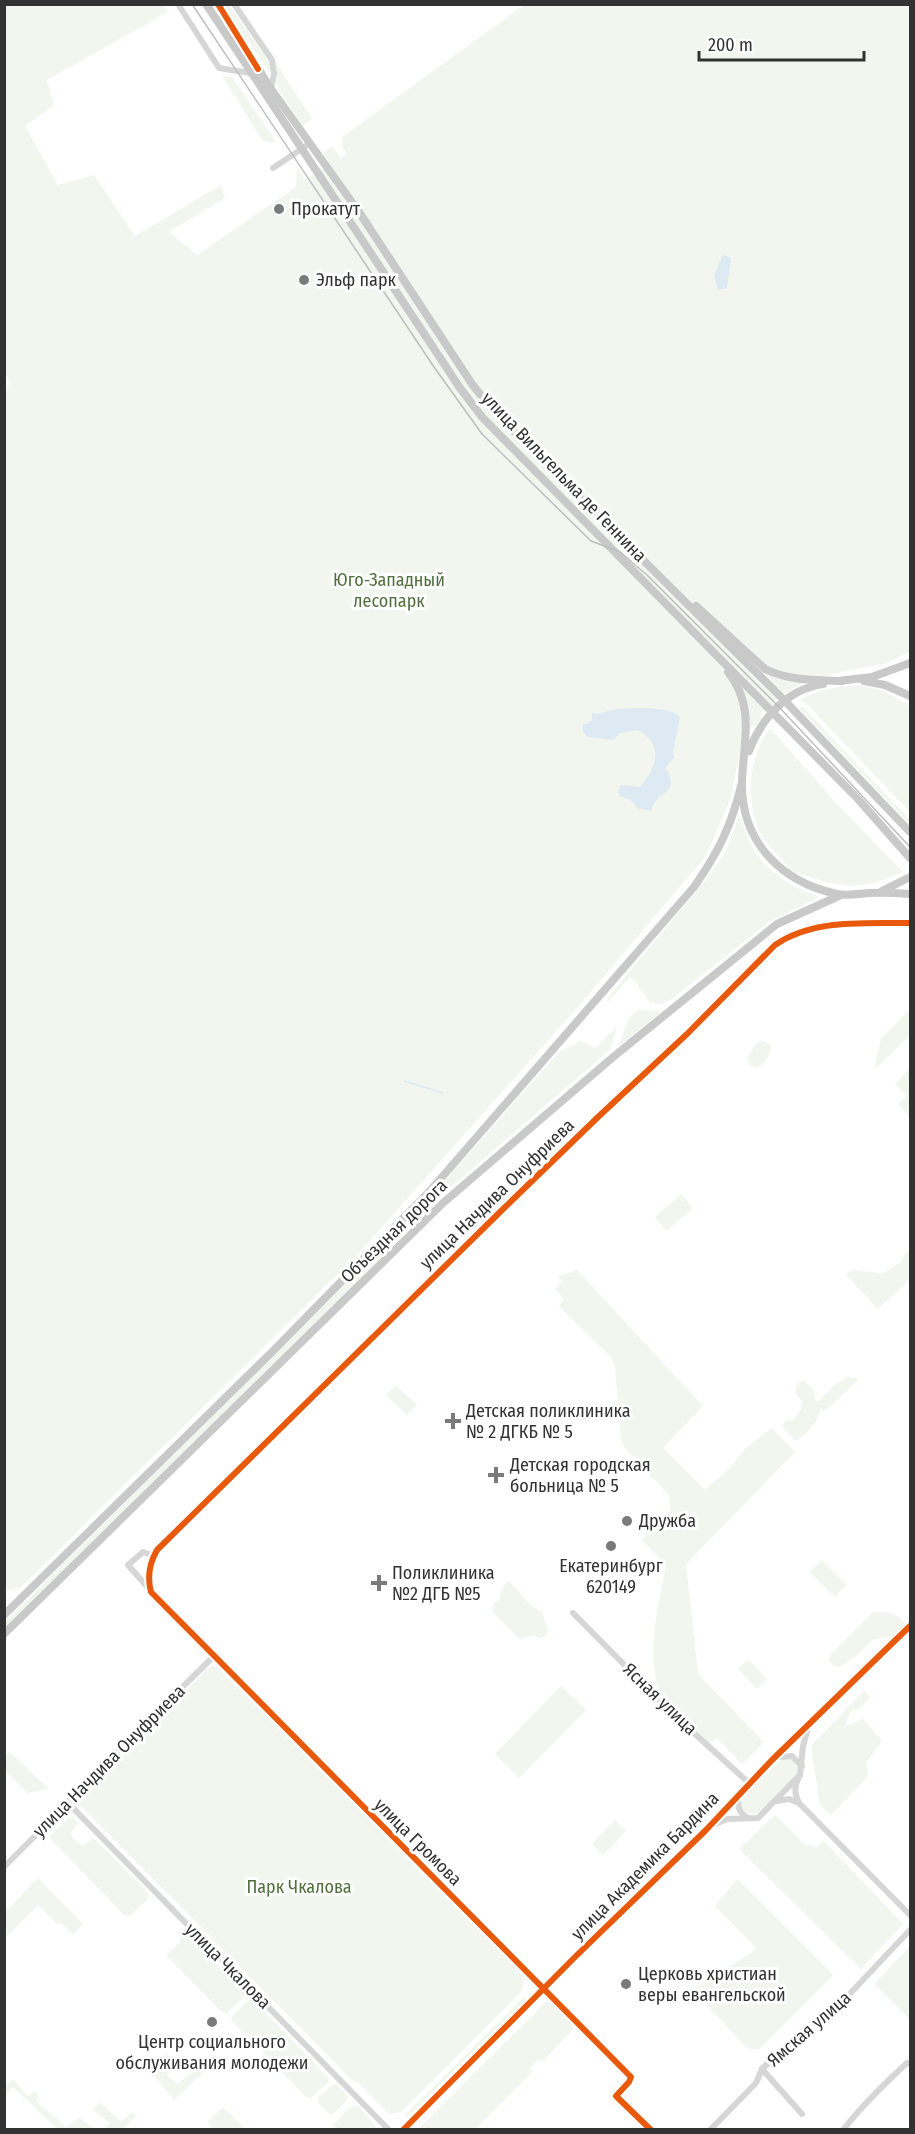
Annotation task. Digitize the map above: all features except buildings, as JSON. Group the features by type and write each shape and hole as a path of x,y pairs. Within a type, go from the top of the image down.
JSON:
{"main road":[{"name":"улица Вильгельма де Геннина","path":"206,4 460,388 482,417 858,799 910,858"},
{"name":"улица Вильгельма де Геннина","path":"218,4 271,89 359,212 481,397 785,701 910,832"},
{"path":"658,576 706,614 754,661 778,674 802,680 856,680 891,671 910,663"},
{"path":"715,654 732,678 744,706 747,731 742,782 747,820 755,839 770,859 787,874 806,885 841,895 910,894"},
{"path":"856,680 885,685 910,696"},
{"path":"745,761 754,738 773,712 785,701 805,689 842,681"},
{"name":"Объездная дорога","path":"4,1615 272,1352 429,1192 694,887 719,850 736,808 742,782"},
{"path":"874,893 889,888 910,876"},
{"name":"Объездная дорога","path":"4,1634 443,1203 612,1058 777,924 841,895"}],"street":[{"path":"178,4 219,68 250,73"},
{"path":"234,4 272,60 274,75 271,89"},
{"path":"273,168 309,144"},
{"name":"улица Начдива Онуфриева","path":"151,1592 150,1569 157,1550 597,1118 687,1034 775,945 808,930 837,924 910,923"},
{"name":"улица Громова","path":"154,1556 143,1552 128,1565 151,1592 631,2077 616,2097 651,2130"},
{"name":"Ясная улица","path":"573,1613 673,1714 749,1783"},
{"name":"улица Академика Бардина","path":"403,2130 705,1831 774,1758 910,1626"},
{"name":"улица Начдива Онуфриева","path":"4,1867 214,1656"},
{"name":"улица Академика Бардина","path":"705,1831 722,1820 758,1818 773,1803 800,1775 803,1746 808,1727"},
{"path":"774,1758 792,1756 799,1761 802,1767"},
{"path":"800,1775 795,1784 795,1794 799,1803 910,1915"},
{"name":"улица Академика Бардина","path":"739,1794 739,1810 749,1818"},
{"path":"773,1803 785,1798 799,1803"},
{"name":"улица Чкалова","path":"67,1802 389,2130"},
{"name":"Ямская улица","path":"710,2130 756,2083 762,2069 801,2032 835,2004 844,2000 910,1930"},
{"path":"843,2130 855,2114 909,2064"},
{"path":"762,2069 802,2114"}],"green space":[{"name":"Юго-Западный лесопарк","path":"5,5 164,5 168,11 47,80 54,105 25,126 58,185 94,175 135,236 221,185 225,198 169,232 197,255 296,187 297,169 305,180 330,164 323,152 333,146 340,158 347,154 342,146 342,137 524,5 910,5 910,652 885,664 844,671 802,683 777,699 760,716 762,717 754,727 753,725 741,743 731,798 705,857 583,1001 357,1255 20,1588 4,1591 4,389 11,385 5,374"},
{"path":"222,5 229,5 268,60 271,70 269,71"},
{"path":"275,61 312,119 302,126 278,88"},
{"path":"222,76 232,77 275,140 273,143 263,141"},
{"path":"861,685 884,691 910,706 910,812 806,703 800,700 829,689"},
{"path":"803,707 910,820 910,824 799,708"},
{"path":"770,728 836,803 903,872 868,884 847,885 799,874 787,866 760,833 752,806 753,765"},
{"path":"741,818 751,845 763,862 789,883 818,898 769,922 669,1001 660,1004 650,1003 630,977 607,1003 609,996 709,876 725,853 738,819"},
{"path":"910,1009 910,1035 874,1070 881,1039"},
{"path":"638,1010 660,1013 618,1047 629,1018"},
{"path":"617,1027 610,1049 604,1055 442,1193 440,1187 559,1052 580,1041 595,1048"},
{"path":"763,1041 771,1045 769,1056 756,1068 750,1065 747,1058 757,1043"},
{"path":"910,1068 910,1117 898,1104 907,1095 895,1084"},
{"path":"437,1191 442,1197 5,1630 5,1622"},
{"path":"681,1194 693,1208 666,1231 655,1217"},
{"path":"908,1251 910,1253 910,1279 878,1309 846,1275 853,1269 882,1274 902,1261"},
{"path":"576,1269 703,1406 663,1448 705,1490 729,1469 747,1447 772,1428 795,1452 686,1564 698,1674 764,1742 742,1764 717,1738 709,1743 660,1691 655,1677 653,1645 666,1564 642,1540 670,1514 669,1495 624,1447 621,1439 615,1368 611,1357 559,1306 564,1299 555,1289 562,1282 558,1276"},
{"path":"848,1377 859,1379 826,1410 820,1409 811,1428 795,1441 782,1426 787,1420 793,1421 801,1409 802,1401 796,1394 796,1387 802,1380 814,1390 815,1400 819,1401 837,1383"},
{"path":"396,1385 417,1405 407,1415 386,1395"},
{"path":"822,1560 847,1585 835,1597 810,1572"},
{"path":"509,1581 532,1606 542,1612 548,1630 545,1637 538,1638 535,1635 519,1639 492,1611 494,1603 500,1599 502,1589"},
{"path":"873,1612 896,1615 905,1625 893,1636 872,1640 855,1657 841,1666 834,1666 829,1661 831,1654"},
{"path":"748,1659 767,1679 757,1689 738,1669"},
{"name":"Парк Чкалова","path":"215,1666 304,1752 437,1889 525,1975 521,1992 401,2112 389,2114 359,2083 352,2080 78,1803 79,1795 210,1667"},
{"path":"561,1686 586,1710 519,1778 495,1754"},
{"path":"864,1691 870,1697 859,1709 851,1711 844,1727 863,1719 882,1741 866,1763 868,1776 831,1815 820,1805 811,1746"},
{"path":"10,1752 49,1789 27,1793 5,1771 5,1753"},
{"path":"782,1759 794,1759 799,1766 796,1777 757,1814 745,1813 741,1806 743,1795"},
{"path":"775,1815 804,1844 817,1847 824,1841 903,1924 861,1969 739,1849"},
{"path":"71,1816 78,1824 71,1832 72,1837 81,1845 93,1838 148,1892 149,1898 131,1915 124,1915 49,1837"},
{"path":"615,1820 626,1831 603,1855 592,1844"},
{"path":"38,1878 83,1924 73,1935 61,1923 58,1925 38,1905 5,1938 5,1912"},
{"path":"737,1879 833,1975 759,2049 745,2046 693,1990 757,1949 715,1906"},
{"path":"182,1935 188,1935 244,1991 245,1995 227,2013 222,2012 166,1955 181,1942"},
{"path":"910,1946 910,2020 874,1984"},
{"path":"524,1997 526,1999 407,2117 405,2115"},
{"path":"248,2000 253,2000 329,2078 329,2081 312,2097 307,2098 231,2020"},
{"path":"547,2001 573,2024 572,2031 542,2062 539,2059 530,2068 533,2071 475,2129 418,2129"},
{"path":"166,2055 173,2059 167,2066 172,2071 166,2075 178,2084 211,2056 217,2060 174,2100 154,2075 161,2070 154,2062"},
{"path":"13,2079 28,2096 35,2091 39,2097 36,2101 66,2127 79,2118 95,2129 58,2129 13,2087 5,2095 5,2087"},
{"path":"336,2084 348,2096 347,2101 333,2114 329,2114 318,2103 318,2098"},
{"path":"100,2102 121,2122 133,2112 136,2116 123,2129 103,2129 110,2123 93,2110"},
{"path":"358,2106 376,2129 338,2129 333,2125 350,2107"},
{"path":"222,2108 245,2129 214,2129 209,2124 209,2120"}],"shaded area":[{"path":"723,255 731,258 727,288 718,290 714,275"},
{"path":"615,709 659,709 675,713 680,717 673,751 674,758 665,769 669,772 670,785 650,811 637,808 631,800 620,796 618,792 621,785 640,787 646,780 654,764 655,749 652,742 637,730 620,733 613,740 588,737 583,732 583,724 592,720 592,713 598,714"}],"waterway":[{"path":"404,1081 443,1093"}],"tram line":[{"path":"192,4 434,367 482,434 591,541 620,552 647,575 778,706 910,847"}],"cycle path":[{"path":"218,4 258,69"},
{"path":"651,2130 616,2096 631,2077 151,1592 149,1576 152,1560 157,1550 499,1213 687,1034 775,945 790,936 823,926 910,923"},
{"path":"403,2130 576,1956 705,1831 772,1760 910,1626"}],"place":[{"name":"Прокатут","path":"279,209"},
{"name":"Эльф парк","path":"304,280"},
{"name":"Детская поликлиника № 2 ДГКБ № 5","path":"453,1421"},
{"name":"Детская городская больница № 5","path":"496,1475"},
{"name":"Дружба","path":"627,1521"},
{"name":"Екатеринбург 620149","path":"611,1546"},
{"name":"Поликлиника №2 ДГБ №5","path":"379,1583"},
{"name":"Церковь христиан веры евангельской","path":"626,1984"},
{"name":"Центр социального обслуживания молодежи","path":"212,2022"}]}
